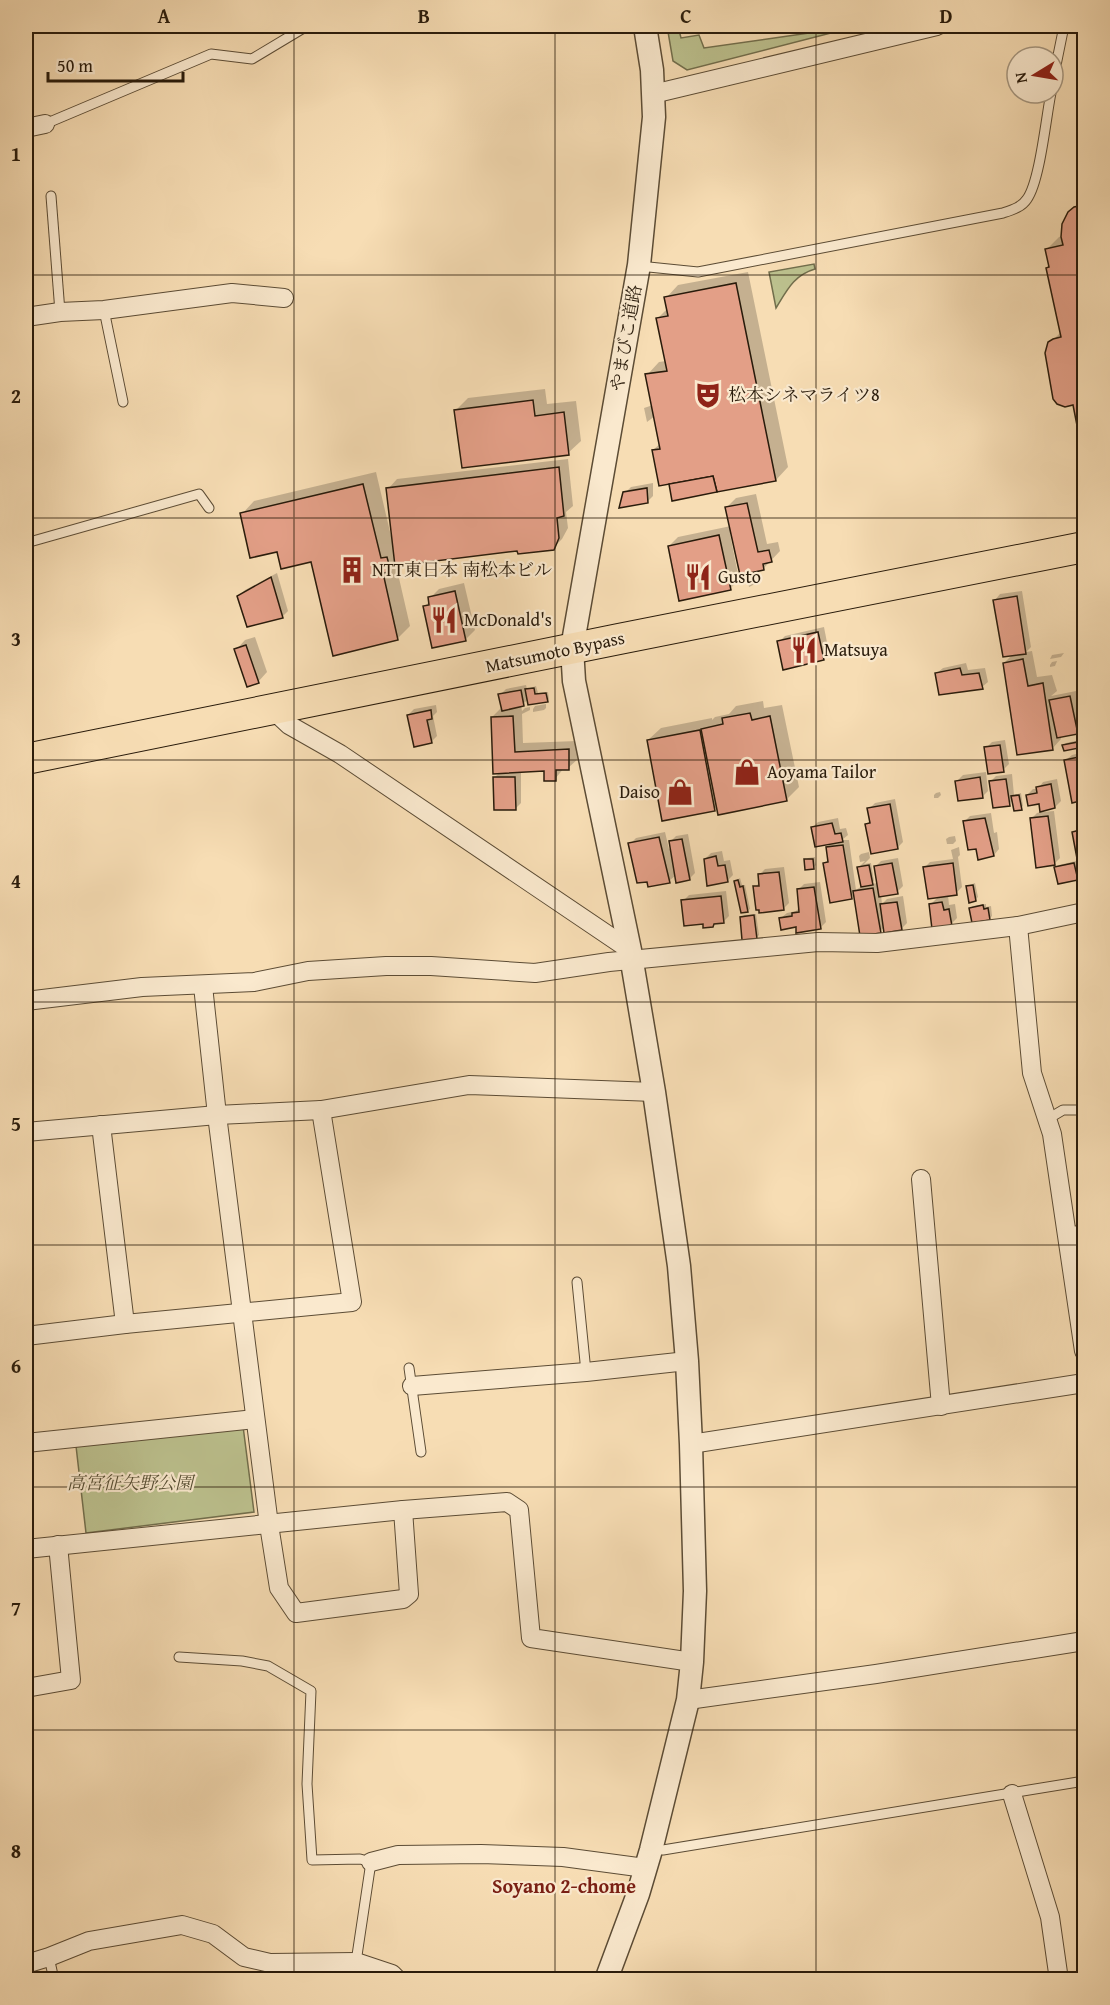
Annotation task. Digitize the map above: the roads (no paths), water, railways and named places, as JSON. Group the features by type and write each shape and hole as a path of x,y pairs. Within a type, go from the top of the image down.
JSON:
{"highway":[{"name":"Matsumoto Bypass","path":"26,759 1084,547"}],"street":[{"name":"やまびこ道路","path":"606,1980 638,1894 688,1700 695,1591 687,1361 679,1266 654,1092 631,956 574,681 572,648 639,266 654,117 652,70 645,26"},
{"path":"653,94 937,26"},
{"path":"26,128 45,124"},
{"path":"26,317 60,312 104,310 232,293 284,298"},
{"path":"273,710 289,725 340,754 631,956"},
{"path":"26,1001 142,987 254,982 308,971 375,967 431,966 535,973 609,963 631,956 818,942 877,943 1018,926 1084,912"},
{"path":"1018,926 1032,1073 1052,1134 1076,1231 1084,1351"},
{"path":"203,986 241,1312 269,1525 279,1588 296,1613 404,1599 409,1594 403,1510"},
{"path":"26,1132 217,1115 321,1110 469,1085 654,1092"},
{"path":"26,1336 125,1323 352,1302 321,1110"},
{"path":"101,1125 125,1323"},
{"path":"921,1179 941,1406"},
{"path":"412,1386 586,1372 687,1361"},
{"path":"691,1444 1084,1383"},
{"path":"26,1443 255,1419"},
{"path":"26,1549 403,1510 507,1502 519,1510 531,1638 692,1662"},
{"path":"26,1688 71,1680 58,1545"},
{"path":"688,1700 876,1674 1084,1641"},
{"path":"1012,1794 1050,1917 1059,1980"},
{"path":"371,1862 398,1855 481,1854 563,1857 645,1868"},
{"path":"26,1964 49,1958 89,1941 182,1925 213,1934 244,1957 270,1963 356,1962 392,1974 398,1980"}],"lane":[{"path":"45,124 211,54 252,60 307,26"},
{"path":"1060,45 1064,26"},
{"path":"639,266 698,272 1003,213 1018,208 1027,200 1035,184 1049,105"},
{"path":"51,196 60,312"},
{"path":"104,310 123,402"},
{"path":"26,543 198,494 209,508"},
{"path":"1047,1120 1064,1110 1084,1110"},
{"path":"577,1282 586,1372"},
{"path":"409,1368 421,1452"},
{"path":"179,1657 243,1661 268,1666 311,1691 307,1784 312,1860 360,1859 371,1862 356,1962"},
{"path":"663,1850 1012,1794 1084,1780"},
{"path":"49,1958 54,1980"}],"place":[{"name":"松本シネマライツ8","path":"708,395"},
{"name":"NTT東日本 南松本ビル","path":"352,570"},
{"name":"Gusto","path":"698,577"},
{"name":"McDonald's","path":"444,620"},
{"name":"Matsuya","path":"804,650"},
{"name":"Aoyama Tailor","path":"747,772"},
{"name":"Daiso","path":"680,792"}],"district":[{"name":"Soyano 2-chome","path":"564,1886"}],"park label":[{"name":"高宮征矢野公園","path":"130,1483"}]}
